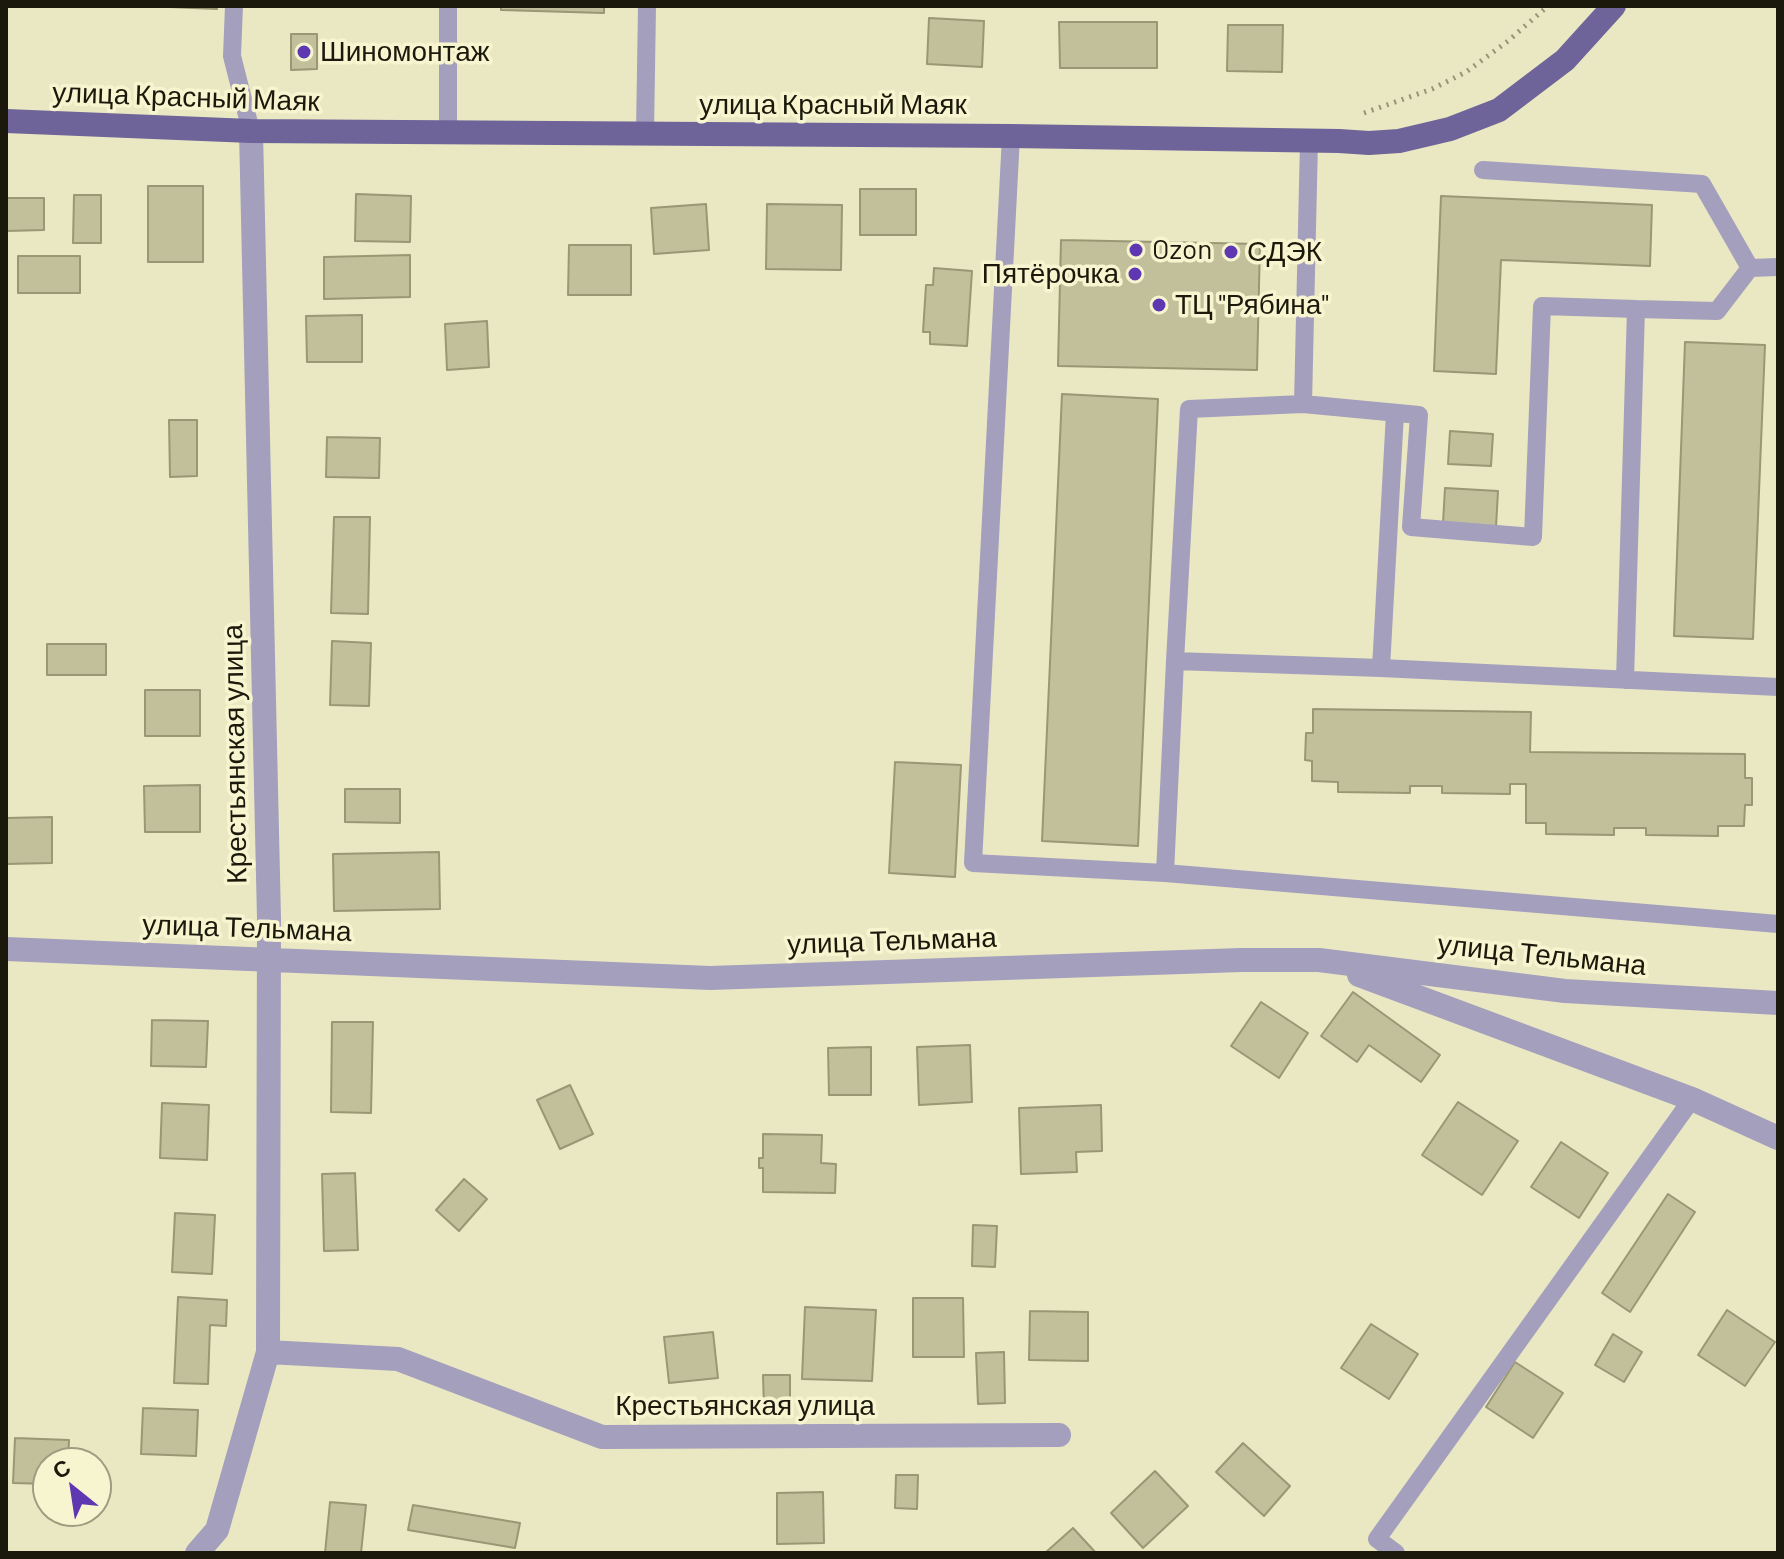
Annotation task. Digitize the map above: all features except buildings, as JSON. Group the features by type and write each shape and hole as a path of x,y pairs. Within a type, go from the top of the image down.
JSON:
{"main road":[{"name":"улица Красный Маяк","path":"6,121 251,131 1399,141 1450,129 1499,110 1565,60 1614,6"}],"street":[{"name":"Крестьянская улица","path":"197,1553 217,1530 268,1352 269,958 251,131"},
{"name":"улица Тельмана","path":"6,949 710,978 1226,960 1319,960 1565,991 1778,1003"},
{"path":"1319,960 1692,1099 1778,1138"},
{"name":"Крестьянская улица","path":"268,1352 398,1359 602,1437 1059,1435"}],"lane":[{"path":"234,6 232,56 251,131"},
{"path":"448,6 448,132"},
{"path":"645,133 647,6"},
{"path":"1011,136 973,863 1165,873 1778,924"},
{"path":"1303,404 1309,141"},
{"path":"1483,170 1702,184 1750,268"},
{"path":"1750,268 1778,267"},
{"path":"1165,873 1189,409 1303,404 1419,415 1411,527 1533,537 1542,306 1717,311 1750,268"},
{"path":"1625,680 1636,309"},
{"path":"1381,668 1395,413"},
{"path":"1175,661 1778,687"},
{"path":"1396,1553 1377,1539 1692,1099"}],"path":[{"path":"1361,114 1432,89 1466,72 1548,6"}],"place":[{"name":"Шиномонтаж","path":"304,52"},
{"name":"Ozon","path":"1136,250"},
{"name":"СДЭК","path":"1231,252"},
{"name":"Пятёрочка","path":"1135,274"},
{"name":"ТЦ \"Рябина\"","path":"1159,305"}]}
